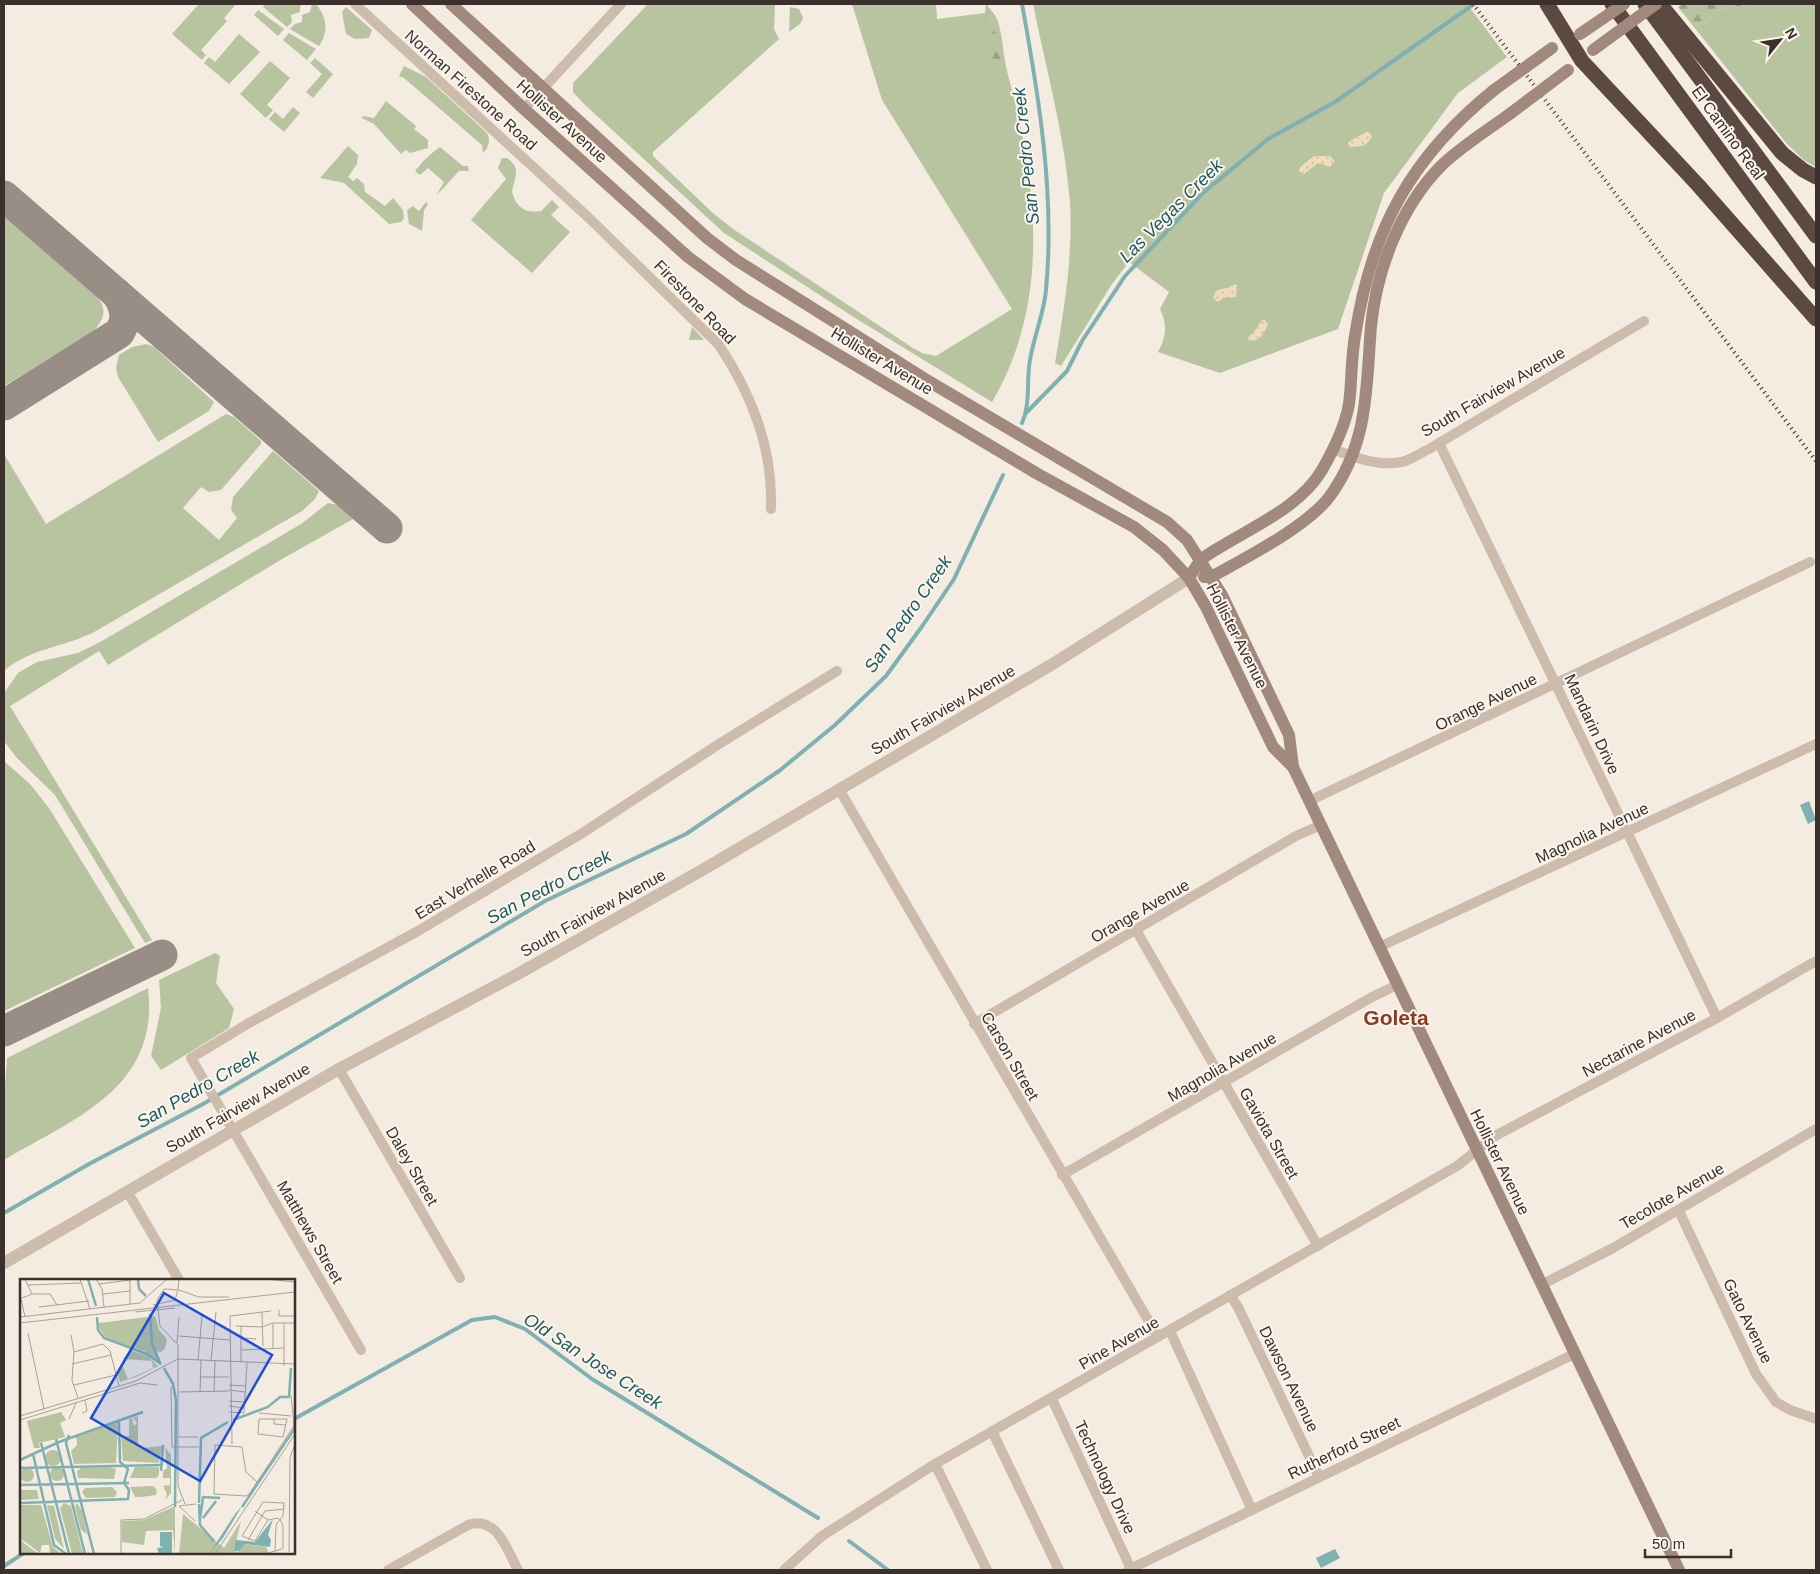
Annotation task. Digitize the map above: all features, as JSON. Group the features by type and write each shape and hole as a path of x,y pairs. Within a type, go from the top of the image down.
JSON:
{"highway":[{"path":"1547,4 1575,37 1588,56 1816,319"},
{"name":"El Camino Real","path":"1612,4 1816,282"},
{"name":"El Camino Real","path":"1646,4 1816,236"},
{"path":"1660,4 1782,152 1803,170 1816,177"}],"main road":[{"name":"Hollister Avenue","path":"412,4 524,109 688,257 745,299 1036,473 1134,527 1163,550 1189,578 1206,607 1273,748 1293,767"},
{"name":"Hollister Avenue","path":"450,4 706,238 736,260 999,423 1167,522 1187,540 1211,577 1252,656 1288,735 1293,767 1679,1570"},
{"name":"South Fairview Avenue","path":"1189,578 1201,560 1279,512 1301,496 1314,483 1333,450 1348,410 1351,358 1369,267 1382,232 1406,186 1433,148 1457,121 1494,90 1552,48 1575,37 1624,4"},
{"name":"South Fairview Avenue","path":"1189,578 1211,577 1286,533 1326,501 1351,457 1360,433 1366,404 1375,301 1393,240 1411,206 1433,175 1464,147 1656,4"}],"street":[{"name":"Norman Firestone Road","path":"356,4 567,199"},
{"path":"524,109 621,4"},
{"name":"Firestone Road","path":"567,199 684,309 718,345 734,369 768,450 771,477 771,509"},
{"name":"South Fairview Avenue","path":"1333,450 1351,457 1386,464 1403,462 1439,443 1644,321"},
{"name":"Mandarin Drive","path":"1439,443 1717,1018"},
{"name":"Orange Avenue","path":"1310,801 1810,562"},
{"name":"South Fairview Avenue","path":"4,1263 339,1069 592,933 1051,666 1189,578"},
{"name":"East Verhelle Road","path":"232,1130 190,1058 265,1014 418,931 575,837 837,670"},
{"name":"Magnolia Avenue","path":"1379,948 1816,744"},
{"name":"Carson Street","path":"838,789 1158,1337"},
{"name":"Orange Avenue","path":"974,1024 1296,836 1321,825"},
{"name":"Gaviota Street","path":"1136,930 1318,1246"},
{"name":"Nectarine Avenue","path":"1476,1151 1495,1136 1717,1018 1816,961"},
{"name":"Magnolia Avenue","path":"1062,1175 1372,997 1397,985"},
{"name":"Daley Street","path":"339,1069 460,1278"},
{"name":"Matthews Street","path":"232,1130 361,1350"},
{"name":"Tecolote Avenue","path":"1541,1285 1815,1134"},
{"name":"Pine Avenue","path":"784,1570 822,1536 935,1464 1052,1399 1457,1166 1476,1151"},
{"path":"127,1191 178,1279"},
{"name":"Gato Avenue","path":"1679,1210 1756,1374 1776,1402 1790,1410 1816,1418"},
{"name":"Dawson Avenue","path":"1230,1295 1238,1307 1319,1477"},
{"path":"1170,1330 1252,1510"},
{"name":"Rutherford Street","path":"1130,1570 1574,1354"},
{"name":"Technology Drive","path":"1052,1399 1130,1570"},
{"path":"992,1431 1059,1570"},
{"path":"935,1464 987,1570"},
{"path":"388,1570 468,1525 482,1522 494,1529 518,1570"}],"green space":[{"path":"199,4 236,4 224,18 227,21 201,50 206,55 202,60 172,34"},
{"path":"265,4 302,4 300,12 291,15 292,22 287,27 263,7"},
{"path":"312,4 316,4 320,9 325,25 324,35 319,46 290,29 295,24 302,22 302,15 310,12"},
{"path":"648,4 775,5 774,29 779,39 653,152 653,156 715,215 736,231 913,348 922,353 936,356 1012,309 882,100 852,4 936,4 937,19 985,13 986,4 996,17 999,25 1026,155 1031,197 1033,240 1031,281 1024,323 1011,363 992,402 852,316 724,233 573,92 573,83"},
{"path":"1033,4 1467,4 1507,57 1458,93 1384,193 1338,329 1220,373 1158,352 1165,331 1160,309 1169,292 1129,262 1112,284 1061,366 1055,363 1069,263 1070,203 1060,128"},
{"path":"1682,4 1761,4 1729,7 1713,12 1711,18 1694,27 1678,7"},
{"path":"1761,4 1816,4 1816,167 1805,161 1787,144 1694,27 1711,18 1713,12 1729,7"},
{"path":"346,7 372,30 369,38 355,39 346,34 342,12"},
{"path":"790,7 799,9 803,18 800,24 789,32"},
{"path":"258,10 284,29 278,36 254,15"},
{"path":"990,12 996,36 1000,41 999,49 1004,58 1005,76 1002,77 997,75 989,44 988,22 984,18"},
{"path":"289,33 316,49 307,60 283,40"},
{"path":"239,34 260,52 229,84 204,63 209,57 215,62"},
{"path":"315,58 333,74 313,98 306,92 322,74 310,63"},
{"path":"270,61 290,78 267,105 273,110 266,118 240,94"},
{"path":"404,66 426,77 487,133 489,144 483,153 482,145 404,78 399,76"},
{"path":"386,101 416,126 414,129 428,140 428,148 410,153 406,150 401,154 374,124 362,118 363,116 374,118"},
{"path":"293,107 300,113 284,132 269,119 275,112 283,119"},
{"path":"348,146 358,155 357,164 348,177 353,181 357,178 364,184 365,192 385,206 393,198 403,210 404,218 401,222 389,224 344,183 320,178"},
{"path":"440,147 463,166 468,166 469,171 459,171 436,196 444,182 428,168 420,175 415,171"},
{"path":"502,158 507,158 516,169 512,192 516,202 522,208 535,212 541,211 552,200 559,207 551,215 570,232 532,273 471,220 506,179 498,168"},
{"path":"426,202 428,204 424,210 422,231 409,224 407,210 413,206 419,211"},
{"path":"4,211 89,286 103,308 103,315 93,332 4,386"},
{"path":"692,327 704,340 689,340"},
{"path":"146,344 154,347 214,402 209,411 158,442 118,377 116,368 119,355 132,347"},
{"path":"226,414 234,417 261,441 261,444 221,490 209,492 201,487 183,508 219,540 237,518 231,510 233,497 273,451 319,491 315,499 302,511 96,631 84,637 37,652 4,671 4,454 46,524"},
{"path":"328,503 338,505 353,519 282,559 108,665 99,651 10,706 152,940 145,943 55,795 16,757 4,741 4,693 18,673 37,662 78,653 102,641 301,524"},
{"path":"4,761 30,784 49,808 135,948 4,1011"},
{"path":"215,953 220,956 216,983 234,1009 229,1028 161,1070 151,1056 161,1008 159,980"},
{"path":"148,988 148,1022 141,1051 126,1075 107,1096 84,1113 4,1160 4,1100 7,1058"}],"sand":[{"path":"1369,132 1372,137 1367,143 1362,146 1349,147 1348,142"},
{"path":"1314,156 1330,156 1335,161 1330,167 1318,163 1303,175 1299,171 1300,167"},
{"path":"1237,284 1236,297 1223,298 1218,302 1213,298 1216,291"},
{"path":"1262,320 1265,320 1268,325 1263,334 1256,340 1249,340 1247,338 1254,332"}],"water":[{"path":"1809,801 1816,820 1808,824 1800,805"},
{"path":"1335,1549 1340,1558 1321,1568 1316,1558"}],"waterway":[{"name":"San Pedro Creek","path":"1022,4 1044,146 1047,182 1048,254 1045,299 1030,360 1026,408 1022,423"},
{"name":"Las Vegas Creek","path":"1027,412 1067,371 1082,341 1125,276 1203,193 1268,139 1335,102 1474,4"},
{"name":"San Pedro Creek","path":"4,1213 89,1164 203,1104 545,901 686,834 779,771 835,725 886,676 954,579 1003,475"},
{"name":"Old San Jose Creek","path":"295,1418 472,1320 495,1317 525,1329 592,1379 818,1518"},
{"name":"Old San Jose Creek","path":"849,1541 888,1570"},
{"name":"Old San Jose Creek","path":"4,1566 22,1554"}],"taxiway":[{"path":"4,196 387,528"},
{"path":"4,405 119,333 124,323 125,314 117,294"},
{"path":"4,1031 162,955"}],"railway":[{"path":"1473,4 1816,461"}],"district":[{"name":"Goleta","path":"1396,1017"}]}
